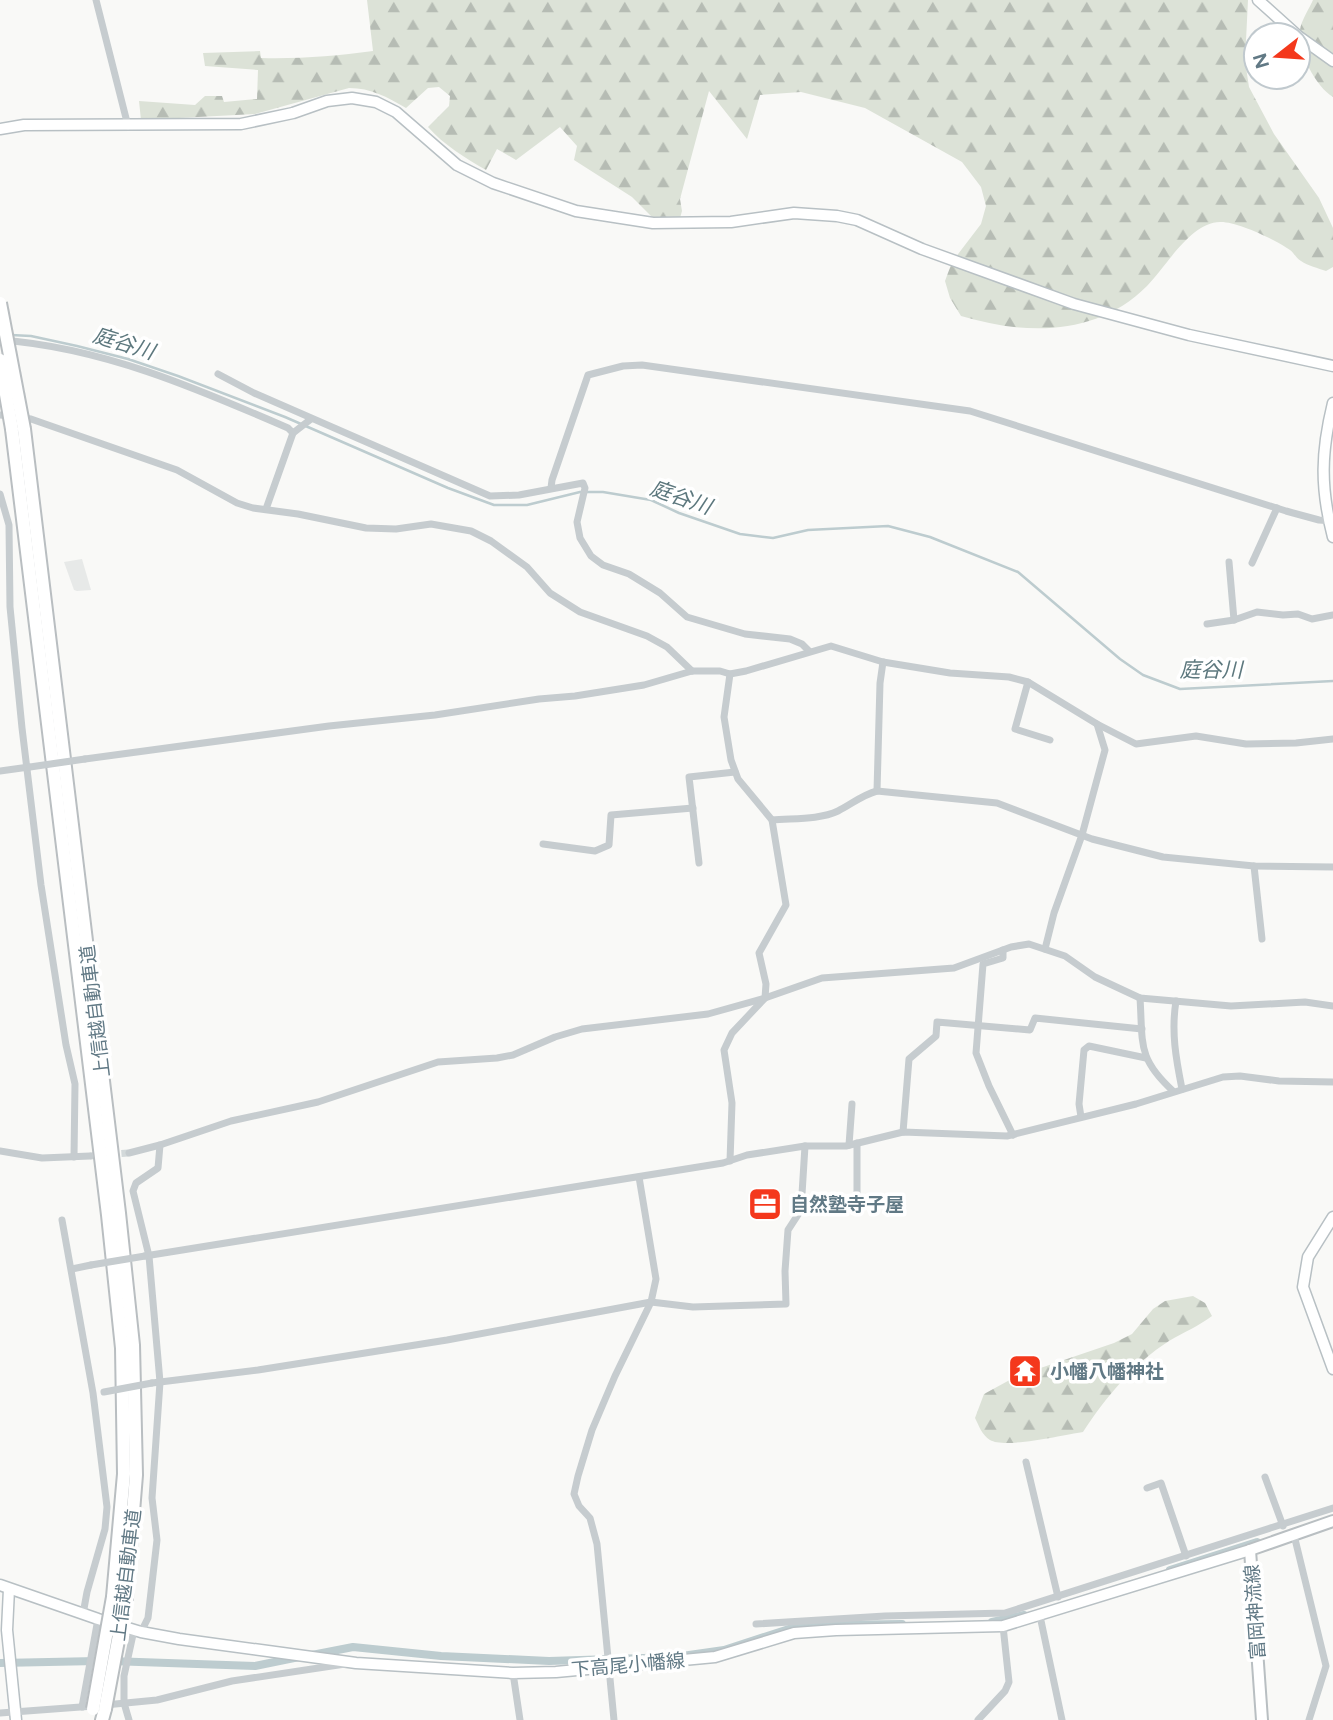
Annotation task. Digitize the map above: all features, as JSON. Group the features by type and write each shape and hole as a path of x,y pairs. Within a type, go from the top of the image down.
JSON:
{"highway":[{"name":"上信越自動車道","path":"0,303 120,1213 133,1345 136,1475 119,1598 94,1713"},
{"name":"上信越自動車道","path":"0,360 18,429"}],"main road":[{"path":"1258,0 1281,21"},
{"path":"1312,46 1333,61"},
{"path":"0,129 24,125 241,124 293,113 327,101 352,98 376,103 396,112 457,165 493,183 576,211 673,224 731,222 794,213 837,215 857,220 922,250 1074,304 1189,335 1333,366"},
{"path":"1333,403 1324,440 1323,472 1333,537"},
{"path":"1333,1217 1328,1231 1308,1256 1303,1287 1329,1343 1333,1369"},
{"name":"富岡神流線","path":"1262,1720 1250,1550 1333,1521"},
{"name":"下高尾小幡線","path":"5,1587 137,1631 179,1639 356,1663 513,1673 610,1668 725,1655 794,1633 1003,1626 1250,1550"},
{"path":"5,1587 15,1716"}],"street":[{"path":"96,0 128,126"},
{"path":"0,340 89,354 195,387 293,432"},
{"path":"551,488 588,374 623,366 642,365 970,411 1277,508 1331,521"},
{"path":"218,374 310,419 490,496 519,495 583,483 585,488 577,522 580,538 591,556 603,565 628,574 660,593 687,617 745,634 790,639 802,644 808,651"},
{"path":"0,415 31,419 177,470 237,503 366,528 431,524 471,531 491,541 527,567 550,593 580,612 647,636 667,647 692,671"},
{"path":"266,509 293,432 310,419"},
{"path":"0,494 9,525 10,607 41,885 66,1045 75,1084 74,1157"},
{"path":"1252,563 1277,508"},
{"path":"1229,562 1234,620"},
{"path":"1207,624 1234,620 1257,612 1298,614 1312,620 1333,614"},
{"path":"0,771 575,696 644,685 692,671 720,671 730,674 831,646 883,662 1028,682 1136,744 1196,736 1247,744 1333,739"},
{"path":"877,791 883,662"},
{"path":"730,674 724,717 725,735 738,779 772,820 786,905 759,953 766,984 765,998 732,1033 724,1050 732,1103 730,1161"},
{"path":"1028,682 1015,729 1051,740"},
{"path":"1045,949 1054,913 1082,835 1105,750 1097,724"},
{"path":"699,863 689,777 736,772"},
{"path":"772,820 827,814 863,795 877,791 997,803 1082,835 1163,857 1254,866 1333,867"},
{"path":"543,844 595,851 608,845 611,815 693,808"},
{"path":"1254,866 1262,939"},
{"path":"129,1153 231,1121 318,1102 438,1062 513,1055 582,1029 708,1014 822,978 954,968 1003,950 1029,944 1065,956 1095,978 1140,998 1245,1007 1305,1002 1333,1006"},
{"path":"1003,950 1003,958 983,964 976,1052 1013,1135"},
{"path":"1140,998 1146,1058 1155,1075 1173,1091"},
{"path":"1176,1001 1172,1022 1174,1050 1182,1089"},
{"path":"903,1132 909,1059 936,1036 937,1022 1030,1030 1035,1018 1142,1029"},
{"path":"1081,1117 1079,1104 1084,1050 1089,1046 1146,1058"},
{"path":"72,1269 639,1177 730,1161 747,1155 805,1146 853,1144 903,1132 1013,1135 1136,1104 1223,1077 1333,1082"},
{"path":"801,1210 857,1208 852,1104"},
{"path":"129,1720 124,1703 124,1676 137,1631 148,1618 157,1540 152,1498 156,1383 147,1256 134,1187 135,1183 158,1168 160,1145"},
{"path":"93,1393 447,1340 650,1302 693,1307 786,1304 788,1230 801,1210 805,1146"},
{"path":"0,1151 42,1158 90,1156"},
{"path":"614,1720 597,1544 590,1518 579,1506 574,1494 593,1430 650,1302 656,1279 639,1177"},
{"path":"62,1220 93,1393 107,1507 105,1529 86,1592 83,1614"},
{"path":"1026,1462 1058,1597"},
{"path":"1265,1477 1283,1526"},
{"path":"1147,1488 1161,1483 1186,1556"},
{"path":"757,1624 885,1616 1005,1613 1333,1508"},
{"path":"1294,1535 1330,1672 1309,1720"},
{"path":"885,1616 885,1629"},
{"path":"1040,1616 1062,1720"},
{"path":"94,1713 98,1619"},
{"path":"978,1720 1005,1691 1009,1682 1003,1626"},
{"path":"0,1713 15,1716 94,1713 124,1703 157,1700 243,1679 356,1663"},
{"path":"513,1673 520,1720"}],"shaded area":[{"path":"82,559 91,590 77,591 74,590 64,562"}],"green space":[{"path":"367,0 1248,0 1247,21 1242,21 1242,91 1251,91 1274,134 1319,198 1333,228 1333,267 1326,271 1310,266 1299,260 1290,250 1266,237 1247,228 1221,222 1199,229 1189,237 1147,286 1127,303 1083,323 1035,328 961,316 950,298 945,281 952,262 981,224 986,206 981,187 962,162 865,108 801,92 760,95 747,139 709,91 680,199 680,218 652,217 632,197 574,160 577,146 560,127 516,160 497,149 486,170 455,151 428,127 449,106 450,96 439,87 428,88 406,108 372,91 349,88 255,114 141,120 139,101 195,105 205,96 222,96 224,102 257,99 258,70 205,66 203,53 260,51 261,58 289,58 373,51"},
{"path":"1313,0 1333,0 1333,97 1312,73 1312,21 1303,19"},
{"path":"1193,1296 1205,1303 1212,1316 1169,1341 1144,1360 1111,1394 1083,1432 1008,1443 990,1440 983,1433 975,1418 984,1394 1017,1376 1114,1343 1132,1334 1153,1309 1165,1301"}],"waterway":[{"name":"庭谷川","path":"11,335 31,336 77,346 178,376 285,417 448,488 494,505 527,505 580,492 603,492 651,500 679,513 740,534 773,538 808,530 888,526 930,537 1018,572 1120,659 1143,675 1180,689 1333,681"},
{"path":"1170,1570 1257,1542"},
{"path":"992,1622 1024,1615"},
{"path":"312,1655 353,1647 441,1656 549,1661 675,1657 724,1650 792,1628 902,1624"},
{"path":"110,1661 255,1666 299,1657"},
{"path":"0,1663 97,1661"}],"tunnel":[{"path":"90,1156 129,1153"}],"place":[{"name":"自然塾寺子屋","path":"765,1204"},
{"name":"小幡八幡神社","path":"1025,1371"}]}
